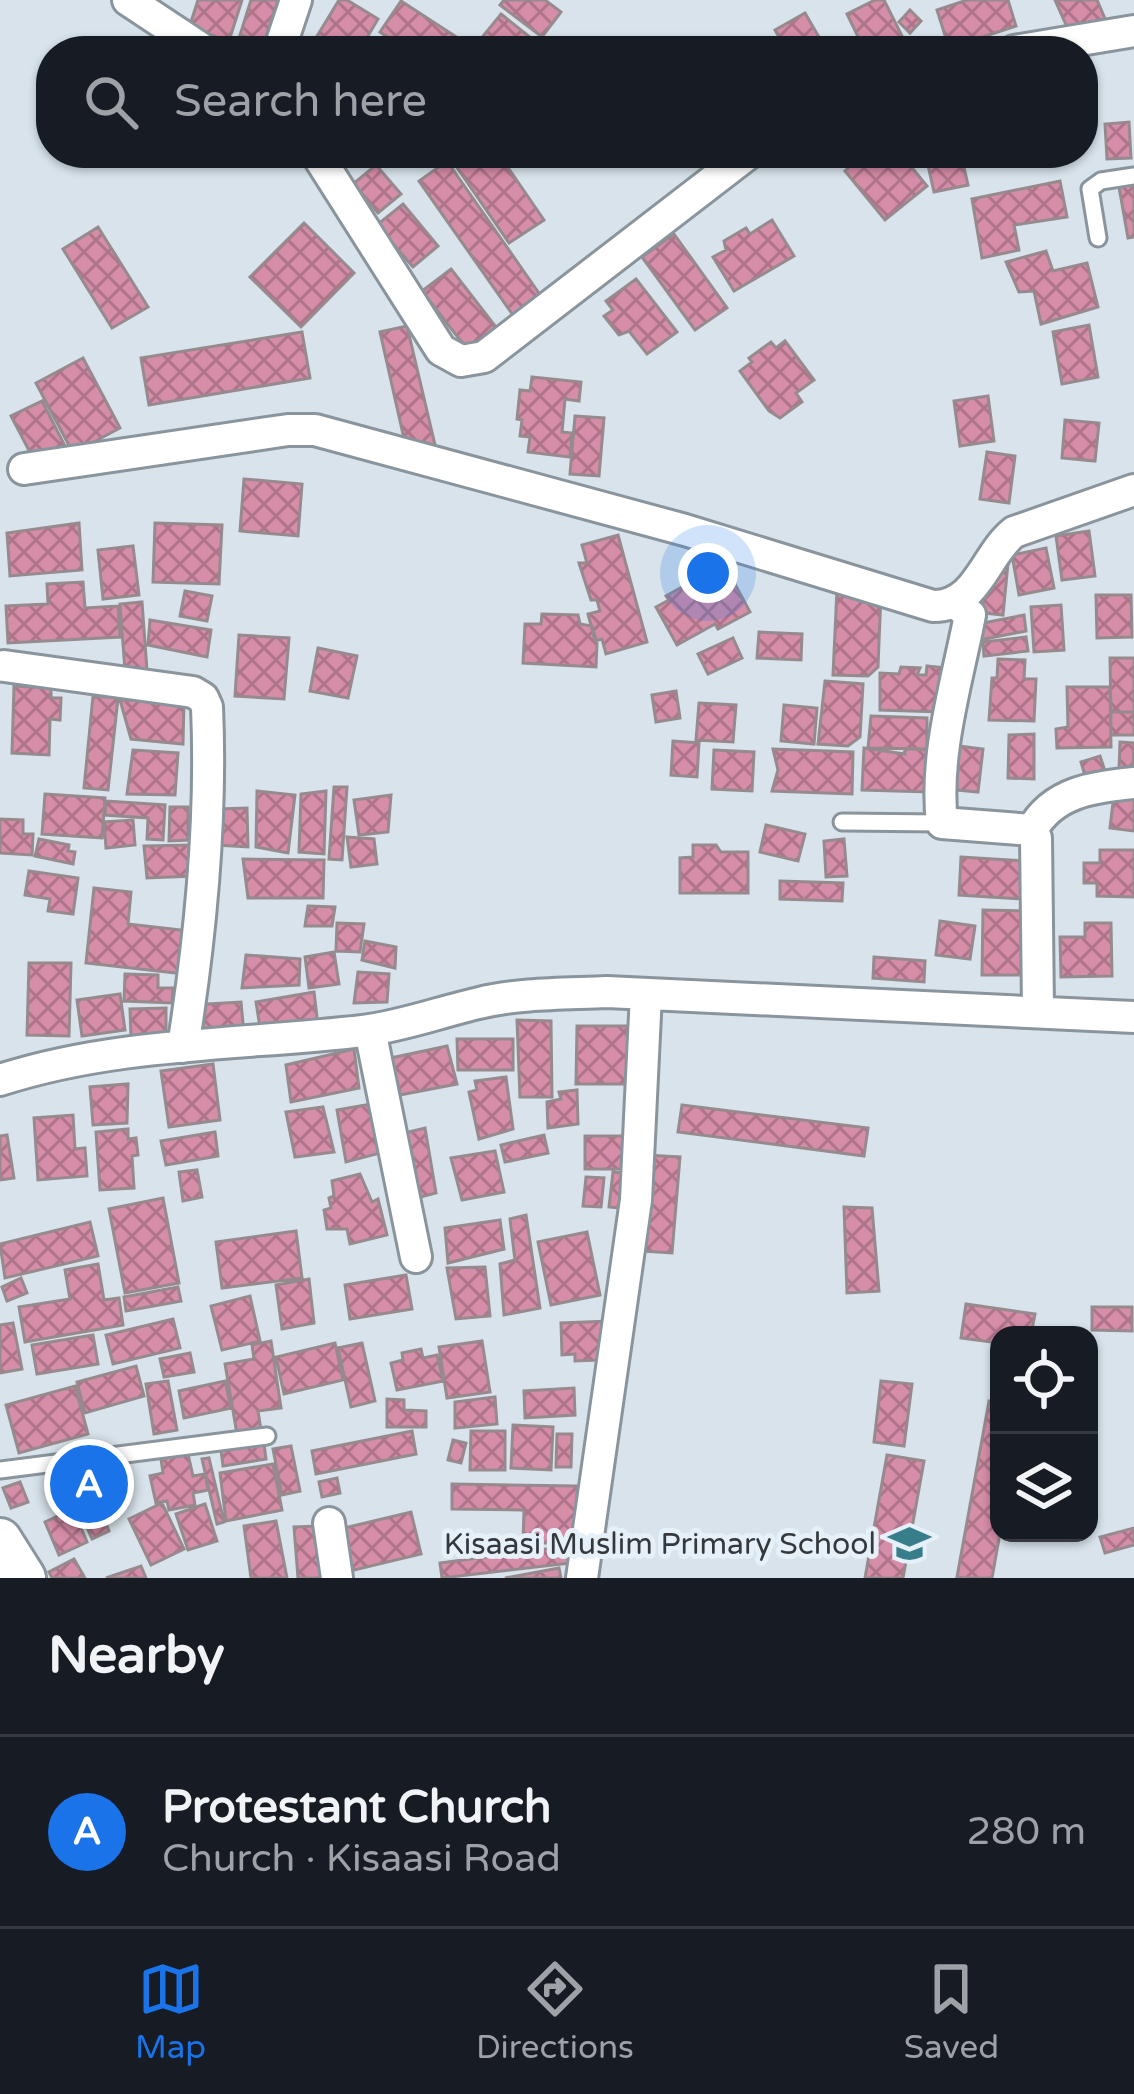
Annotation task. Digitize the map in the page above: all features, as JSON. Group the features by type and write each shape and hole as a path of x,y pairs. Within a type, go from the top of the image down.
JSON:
{"main road":[{"path":"0,1540 24,1578"}],"street":[{"path":"284,36 296,0"},
{"path":"148,6 186,36"},
{"path":"1098,37 1134,31"},
{"path":"326,168 441,350 451,358 472,361 484,357 730,168"},
{"path":"24,469 315,430 685,530 933,605 956,602 970,591 1000,543 1014,532 1134,490"},
{"path":"956,602 970,615 945,745 942,823 1032,830"},
{"path":"4,666 193,692 207,706 202,914 182,1047"},
{"path":"1032,830 1043,810 1073,793 1134,783"},
{"path":"1032,830 1036,838 1038,1010"},
{"path":"0,1080 48,1064 130,1050 370,1030 432,1018 480,1002 563,994 1134,1017"},
{"path":"581,1578 636,1200 646,994"},
{"path":"370,1030 416,1256"},
{"path":"329,1523 337,1578"}],"lane":[{"path":"1098,238 1090,189 1101,181 1134,176"},
{"path":"842,822 942,823"},
{"path":"0,1470 267,1436"}],"building":[{"path":"198,0 242,0 231,36 189,28"},
{"path":"251,0 278,0 266,36 240,35"},
{"path":"339,0 378,19 368,36 317,36"},
{"path":"504,0 545,0 561,12 541,36 500,5"},
{"path":"884,0 902,36 858,36 847,14"},
{"path":"967,0 1008,0 1016,26 986,36 945,36 937,10"},
{"path":"1055,0 1097,0 1106,21 1071,36"},
{"path":"401,1 455,36 386,36 380,32"},
{"path":"910,10 921,21 910,33 899,22"},
{"path":"805,13 818,36 778,36 775,30"},
{"path":"501,14 528,36 483,36"},
{"path":"1129,122 1131,158 1107,159 1105,124"},
{"path":"379,168 401,194 378,213 353,184"},
{"path":"437,168 452,168 543,299 515,318 419,181"},
{"path":"457,168 508,168 544,220 509,243"},
{"path":"912,168 927,186 885,220 845,171"},
{"path":"929,168 964,168 968,185 934,192"},
{"path":"1060,181 1067,217 1014,225 1019,250 982,258 972,199"},
{"path":"1134,184 1134,237 1128,238 1119,187"},
{"path":"403,204 438,246 413,267 377,225"},
{"path":"772,220 794,256 734,291 713,257 726,250 724,241 746,228 750,234"},
{"path":"304,223 354,273 301,327 250,277"},
{"path":"98,227 148,307 112,328 63,249"},
{"path":"674,234 727,308 695,330 642,257"},
{"path":"1046,251 1053,271 1087,263 1098,307 1041,324 1034,291 1019,292 1006,262"},
{"path":"451,269 499,331 470,353 422,291"},
{"path":"636,279 677,332 647,354 629,331 619,335 604,316 613,310 606,301"},
{"path":"1089,325 1098,377 1062,384 1053,332"},
{"path":"407,326 435,445 407,452 380,332"},
{"path":"302,332 310,378 149,405 141,358"},
{"path":"785,341 814,380 796,393 802,402 780,418 769,411 740,371 771,342 776,348"},
{"path":"83,358 120,428 73,453 36,383"},
{"path":"532,377 581,382 579,401 565,399 562,432 572,433 570,457 528,452 530,437 520,436 520,390 530,391"},
{"path":"988,396 994,441 960,446 954,401"},
{"path":"42,401 65,446 35,462 11,416"},
{"path":"575,416 604,418 599,476 570,474"},
{"path":"1065,420 1099,423 1095,461 1062,458"},
{"path":"987,452 1015,456 1009,503 980,499"},
{"path":"244,479 302,484 298,536 240,531"},
{"path":"79,523 82,570 10,576 7,533"},
{"path":"155,523 222,525 219,584 153,582"},
{"path":"1089,531 1095,576 1062,580 1056,536"},
{"path":"618,535 647,642 606,654 602,639 595,641 588,614 600,611 597,600 591,600 579,563 587,563 582,545"},
{"path":"133,546 139,595 103,599 98,550"},
{"path":"1046,548 1054,588 1019,595 1012,555"},
{"path":"996,562 1008,563 1003,615 983,613 983,579"},
{"path":"730,575 750,612 677,645 656,607 691,582 698,593"},
{"path":"83,582 85,608 118,606 120,637 8,643 6,606 48,604 47,584"},
{"path":"837,589 881,593 878,667 868,676 833,675"},
{"path":"185,591 212,596 207,621 180,616"},
{"path":"1096,595 1131,595 1132,637 1097,638"},
{"path":"142,602 147,670 125,671 120,604"},
{"path":"1061,605 1064,650 1034,652 1031,607"},
{"path":"542,614 578,615 580,624 592,626 596,667 523,663 525,624 541,624"},
{"path":"1024,615 1026,631 975,641 973,625"},
{"path":"150,620 211,630 207,657 148,645"},
{"path":"759,632 802,634 801,660 757,658"},
{"path":"239,635 289,638 284,699 235,696"},
{"path":"1026,637 1028,651 984,656 983,642"},
{"path":"733,638 742,658 708,674 698,654"},
{"path":"318,648 357,656 348,698 310,691"},
{"path":"1110,658 1134,658 1134,712 1111,712"},
{"path":"998,659 1025,660 1024,679 1036,679 1034,721 989,720"},
{"path":"927,666 947,668 941,712 880,710 880,673 899,674 901,667 920,668 917,675 926,675"},
{"path":"825,681 863,684 860,737 848,746 818,744"},
{"path":"14,686 51,688 51,698 61,698 60,720 50,719 49,755 12,753"},
{"path":"1067,687 1110,687 1111,747 1057,748 1056,729 1068,727"},
{"path":"676,691 680,718 656,722 652,695"},
{"path":"93,696 118,698 108,790 84,788"},
{"path":"120,700 184,702 183,744 131,739"},
{"path":"699,703 736,705 733,742 696,740"},
{"path":"784,705 817,708 814,744 781,741"},
{"path":"1111,712 1134,712 1134,735 1111,735"},
{"path":"871,716 927,718 927,749 868,748"},
{"path":"1034,734 1034,779 1008,778 1009,735"},
{"path":"673,741 699,743 697,777 671,775"},
{"path":"1120,742 1134,743 1133,770 1119,770"},
{"path":"951,745 983,749 978,792 946,789"},
{"path":"864,748 905,754 904,749 932,750 930,792 862,790"},
{"path":"773,749 853,752 852,794 772,791 778,770"},
{"path":"133,750 178,753 175,795 127,794"},
{"path":"714,750 754,752 752,791 712,789"},
{"path":"1100,756 1105,771 1085,776 1081,762"},
{"path":"334,787 347,787 342,860 329,859"},
{"path":"257,791 295,795 288,853 256,847"},
{"path":"326,791 324,854 299,852 301,794"},
{"path":"45,794 105,798 102,838 42,834"},
{"path":"1114,794 1134,796 1134,831 1110,828"},
{"path":"391,795 388,832 359,835 354,800"},
{"path":"106,801 165,805 163,840 147,839 148,818 105,815"},
{"path":"170,807 188,807 188,840 169,841"},
{"path":"247,808 248,847 217,845 219,809"},
{"path":"0,819 23,820 23,834 33,834 32,855 0,853"},
{"path":"133,820 135,845 106,848 104,822"},
{"path":"766,825 805,834 798,861 760,852"},
{"path":"347,837 374,839 377,864 351,867"},
{"path":"39,839 69,845 68,851 75,852 73,864 35,856"},
{"path":"844,839 847,876 826,877 824,841"},
{"path":"192,845 194,876 147,878 144,846"},
{"path":"693,845 748,852 748,893 680,893 680,858 693,857"},
{"path":"1100,850 1134,850 1134,897 1097,896 1097,883 1084,883 1084,863 1100,863"},
{"path":"961,857 1025,861 1023,899 959,895"},
{"path":"243,859 324,860 323,898 248,898"},
{"path":"29,871 78,878 73,914 48,911 50,899 25,895"},
{"path":"780,881 843,883 842,901 780,899"},
{"path":"94,888 131,892 128,924 190,931 185,974 86,963"},
{"path":"308,906 335,907 332,926 305,926"},
{"path":"983,910 1027,911 1025,975 982,975"},
{"path":"940,921 975,926 970,959 936,955"},
{"path":"337,923 364,924 360,952 336,951"},
{"path":"1085,923 1111,923 1112,976 1061,977 1060,937 1085,937"},
{"path":"365,941 396,947 395,968 362,960"},
{"path":"334,952 339,984 309,988 305,957"},
{"path":"246,955 300,959 299,985 242,988"},
{"path":"874,957 925,961 924,982 873,978"},
{"path":"29,963 71,963 69,1036 27,1035"},
{"path":"358,972 389,974 387,1002 354,1003"},
{"path":"125,974 158,975 158,988 173,988 172,1003 124,1001"},
{"path":"314,992 318,1025 261,1034 256,1002"},
{"path":"120,994 125,1030 82,1036 77,1000"},
{"path":"241,1002 244,1034 197,1039 191,1005"},
{"path":"166,1008 166,1039 131,1039 130,1009"},
{"path":"517,1020 551,1021 552,1097 520,1097"},
{"path":"577,1026 638,1026 636,1084 576,1084"},
{"path":"457,1039 513,1039 513,1070 458,1070"},
{"path":"447,1046 457,1084 400,1095 391,1058"},
{"path":"354,1049 359,1088 291,1102 286,1065"},
{"path":"213,1064 220,1120 169,1127 161,1071"},
{"path":"506,1077 513,1129 479,1139 469,1092 477,1090 475,1081"},
{"path":"128,1084 127,1123 93,1125 90,1087"},
{"path":"577,1090 578,1124 548,1128 547,1102 561,1099 559,1092"},
{"path":"377,1103 384,1152 346,1162 337,1110"},
{"path":"682,1105 868,1128 864,1156 678,1132"},
{"path":"323,1107 334,1152 295,1157 286,1112"},
{"path":"73,1115 75,1149 85,1148 87,1176 38,1180 34,1118"},
{"path":"425,1128 436,1193 409,1200 401,1134"},
{"path":"128,1129 128,1139 136,1138 138,1155 132,1156 134,1188 100,1190 96,1132"},
{"path":"215,1132 218,1156 166,1165 161,1141"},
{"path":"7,1135 14,1178 0,1180 0,1136"},
{"path":"544,1135 548,1153 505,1162 501,1145"},
{"path":"585,1136 629,1136 629,1169 585,1169"},
{"path":"495,1151 504,1192 462,1200 451,1158"},
{"path":"645,1155 680,1157 672,1253 643,1251"},
{"path":"197,1170 202,1197 183,1201 179,1172"},
{"path":"613,1172 634,1174 630,1209 609,1207"},
{"path":"360,1174 372,1202 378,1199 387,1235 350,1244 347,1229 327,1229 324,1210 331,1208 332,1181"},
{"path":"586,1177 604,1178 601,1207 583,1206"},
{"path":"163,1198 179,1283 125,1293 109,1209"},
{"path":"844,1207 872,1208 879,1291 847,1293"},
{"path":"526,1215 540,1308 504,1315 500,1264 515,1260 510,1219"},
{"path":"500,1220 504,1249 448,1263 445,1228"},
{"path":"90,1222 98,1256 5,1278 0,1244"},
{"path":"296,1231 302,1278 222,1288 216,1242"},
{"path":"587,1232 600,1295 551,1305 538,1242"},
{"path":"98,1264 104,1300 119,1298 123,1325 25,1342 19,1307 70,1299 65,1270"},
{"path":"485,1267 490,1316 456,1319 447,1268"},
{"path":"406,1275 412,1309 350,1319 345,1285"},
{"path":"21,1278 27,1293 7,1301 2,1287"},
{"path":"309,1279 314,1323 282,1329 276,1285"},
{"path":"178,1287 181,1301 126,1311 124,1297"},
{"path":"250,1296 260,1341 222,1350 211,1306"},
{"path":"966,1304 1035,1314 1033,1326 990,1326 990,1342 961,1338"},
{"path":"1092,1307 1132,1307 1132,1331 1092,1326"},
{"path":"173,1319 180,1348 113,1364 106,1335"},
{"path":"609,1321 610,1353 598,1353 598,1360 575,1361 575,1354 562,1355 561,1323"},
{"path":"13,1323 22,1369 0,1373 0,1325"},
{"path":"93,1335 98,1364 37,1374 32,1345"},
{"path":"271,1341 281,1408 258,1411 261,1430 237,1434 225,1364 254,1359 252,1345"},
{"path":"482,1341 490,1392 447,1398 439,1347"},
{"path":"335,1343 343,1380 284,1394 276,1357"},
{"path":"362,1343 375,1401 351,1407 338,1348"},
{"path":"421,1349 423,1358 437,1355 443,1381 397,1390 391,1363 403,1360 402,1353"},
{"path":"190,1353 194,1372 164,1377 160,1359"},
{"path":"136,1366 144,1396 85,1413 77,1382"},
{"path":"168,1381 177,1430 154,1434 146,1384"},
{"path":"225,1381 231,1408 184,1418 179,1391"},
{"path":"881,1381 912,1384 904,1446 874,1442"},
{"path":"75,1386 88,1434 19,1453 6,1405"},
{"path":"574,1388 575,1415 525,1418 524,1391"},
{"path":"495,1397 497,1424 455,1428 455,1402"},
{"path":"387,1399 404,1400 404,1410 426,1411 426,1427 387,1427"},
{"path":"989,1401 990,1542 998,1542 992,1578 957,1577"},
{"path":"513,1425 553,1427 551,1470 511,1468"},
{"path":"412,1431 416,1454 316,1474 312,1451"},
{"path":"471,1431 505,1431 505,1470 470,1470"},
{"path":"557,1434 572,1434 571,1467 556,1467"},
{"path":"453,1440 466,1443 461,1463 448,1460"},
{"path":"264,1444 266,1459 223,1466 221,1450"},
{"path":"291,1446 300,1491 282,1495 273,1449"},
{"path":"188,1454 193,1476 205,1474 208,1490 193,1493 195,1505 169,1510 167,1501 156,1503 150,1476 163,1473 161,1459"},
{"path":"887,1455 924,1461 903,1578 865,1578"},
{"path":"209,1458 224,1522 217,1524 202,1459"},
{"path":"273,1464 282,1510 226,1521 220,1473"},
{"path":"337,1478 340,1493 322,1497 319,1482"},
{"path":"20,1482 28,1502 11,1508 3,1488"},
{"path":"452,1484 577,1486 576,1543 523,1543 524,1510 452,1509"},
{"path":"162,1503 184,1549 151,1565 129,1519"},
{"path":"205,1504 217,1541 188,1550 176,1514"},
{"path":"73,1509 87,1542 59,1555 45,1522"},
{"path":"411,1512 421,1554 346,1572 336,1530"},
{"path":"104,1518 109,1531 92,1539 86,1525"},
{"path":"276,1521 287,1578 251,1578 244,1526"},
{"path":"318,1526 325,1578 298,1578 294,1527"},
{"path":"1134,1528 1134,1545 1105,1553 1100,1537"},
{"path":"569,1546 571,1563 442,1578 440,1563"},
{"path":"74,1559 85,1578 52,1578 49,1572"},
{"path":"141,1566 146,1578 106,1578"},
{"path":"559,1568 561,1578 505,1578"}],"place":[{"name":"Protestant Church","path":"89,1484"},
{"name":"Kisaasi Muslim Primary School","path":"910,1544"}]}
